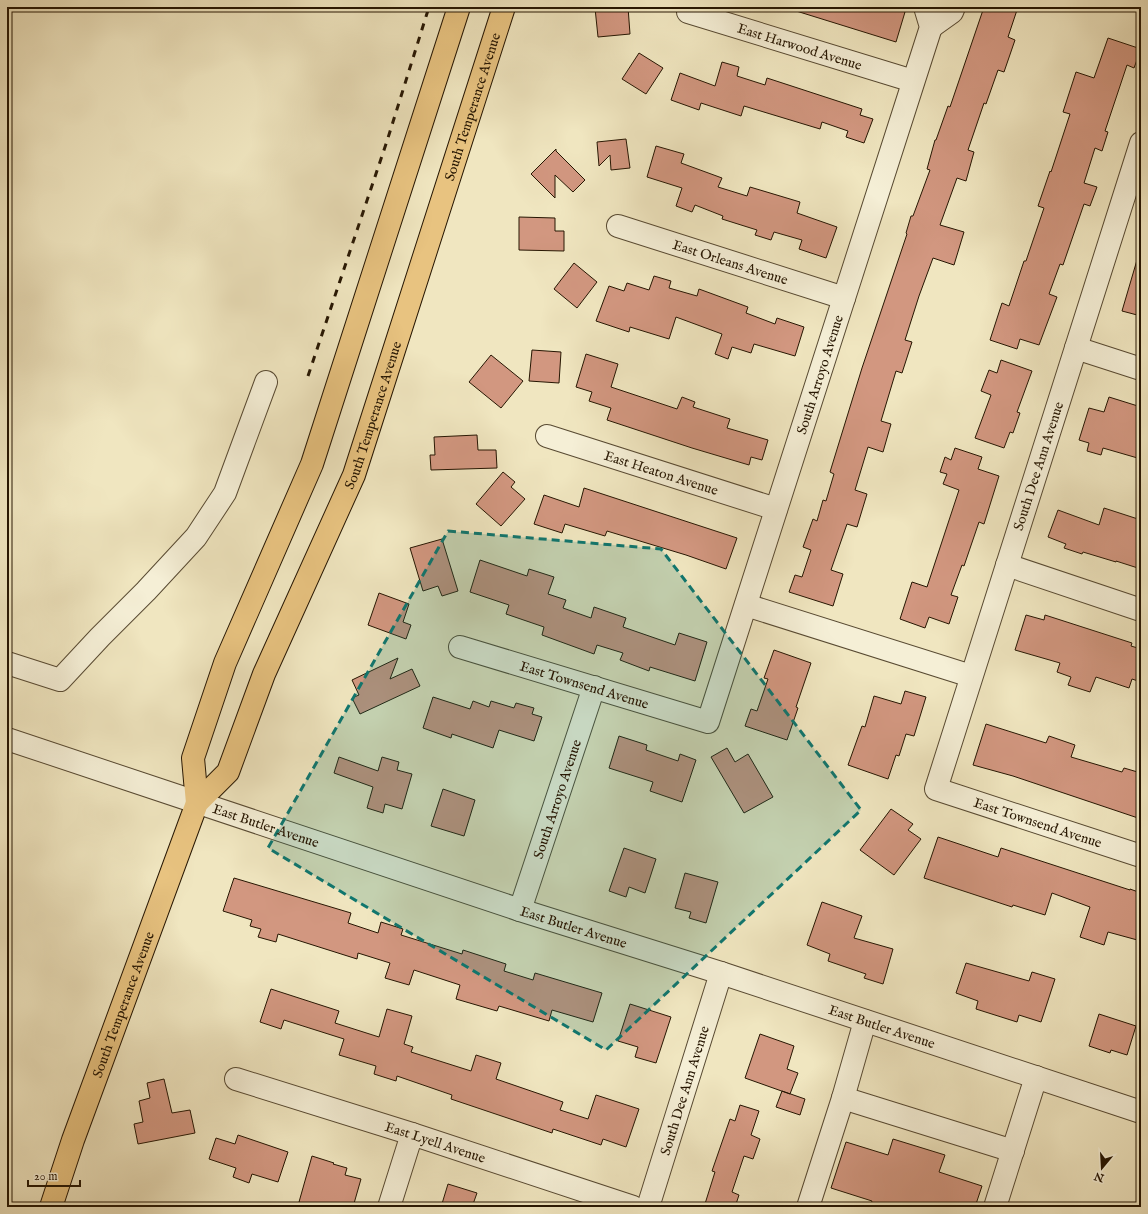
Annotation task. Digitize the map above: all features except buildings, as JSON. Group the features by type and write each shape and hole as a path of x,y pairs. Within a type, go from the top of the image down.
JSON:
{"main road":[{"name":"South Temperance Avenue","path":"197,803 193,758 225,663 312,464 459,7"},
{"name":"South Temperance Avenue","path":"51,1207 73,1140 197,803 228,772 264,674 354,475 504,7"}],"street":[{"name":"South Arroyo Avenue","path":"708,722 913,81 928,17 952,12 954,7"},
{"name":"East Harwood Avenue","path":"688,12 913,81"},
{"name":"South Dee Ann Avenue","path":"936,790 1141,143"},
{"name":"East Orleans Avenue","path":"618,226 844,298"},
{"path":"1076,348 1141,369"},
{"path":"7,663 60,680 100,637 146,592 196,537 225,493 266,382"},
{"name":"East Heaton Avenue","path":"547,436 776,509"},
{"path":"1007,565 1141,610"},
{"path":"746,605 971,676"},
{"name":"East Townsend Avenue","path":"460,647 708,722"},
{"name":"South Arroyo Avenue","path":"520,910 594,687"},
{"name":"East Butler Avenue","path":"7,739 520,910 721,973 1141,1112"},
{"name":"East Townsend Avenue","path":"936,790 1141,856"},
{"name":"South Dee Ann Avenue","path":"648,1207 721,973"},
{"path":"808,1207 843,1098 865,1021"},
{"path":"995,1207 1036,1077"},
{"name":"East Lyell Avenue","path":"236,1079 412,1134 633,1207"},
{"path":"843,1098 1013,1151"},
{"path":"389,1207 412,1134"}],"highlighted area":[{"path":"448,531 661,549 861,810 606,1050 268,848"}],"railway":[{"path":"308,376 387,141 429,7"}]}
